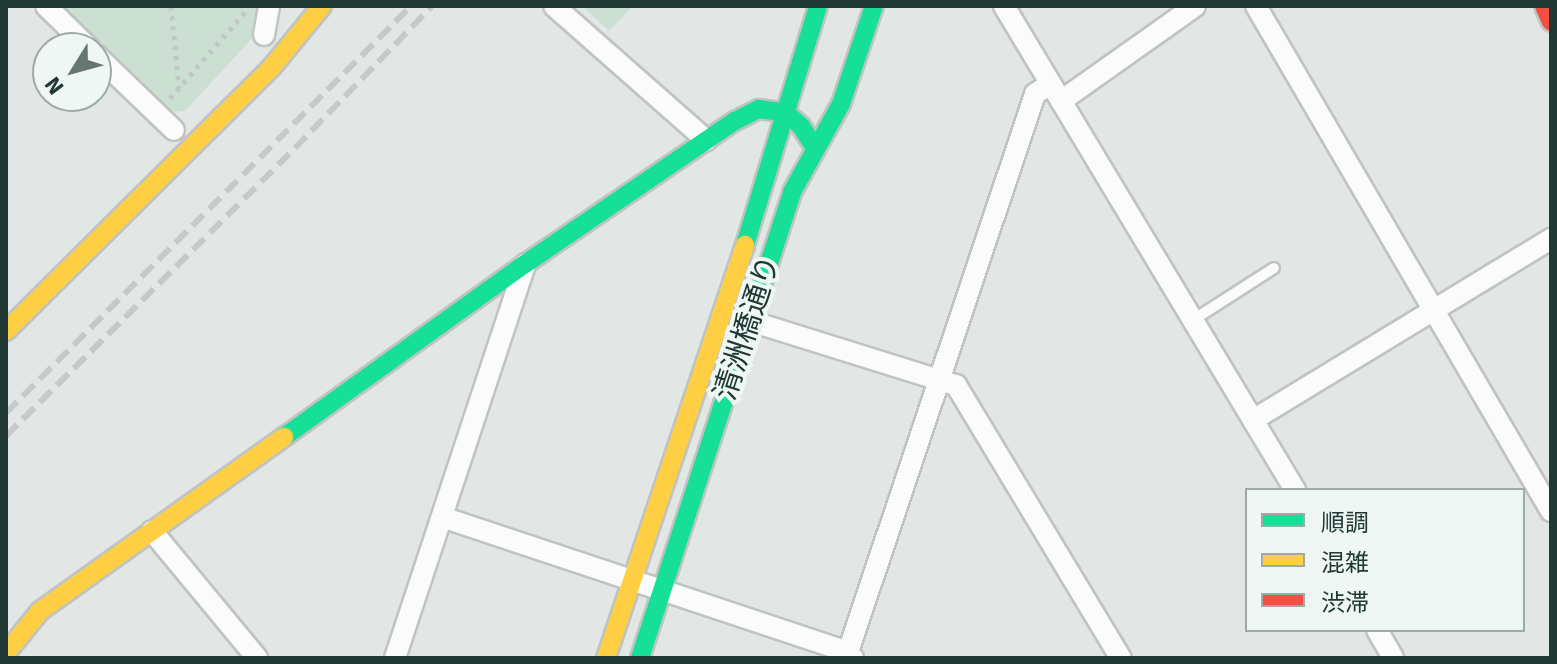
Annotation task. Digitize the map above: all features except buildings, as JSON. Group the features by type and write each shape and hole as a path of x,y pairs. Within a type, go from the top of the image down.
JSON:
{"street":[{"path":"46,6 73,32"},
{"path":"264,35 269,6"},
{"path":"6,331 271,68 322,6"},
{"path":"554,6 706,140"},
{"name":"清洲橋通り","path":"606,658 786,113 818,6"},
{"path":"812,25 826,6"},
{"name":"清洲橋通り","path":"640,658 792,192 841,104 870,26 874,6"},
{"path":"870,26 881,6"},
{"path":"1004,6 1294,488"},
{"path":"442,517 849,656 1035,94 1055,92 1195,6"},
{"path":"1256,6 1430,309 1551,511"},
{"path":"1544,6 1551,22"},
{"path":"112,71 174,130"},
{"path":"6,653 40,611 525,264 706,140 759,109 786,113 801,126 815,148"},
{"path":"1253,420 1430,309 1551,239"},
{"path":"395,658 525,264"},
{"path":"750,321 956,385 1121,658"},
{"path":"152,531 257,658"},
{"path":"1378,632 1393,658"}],"lane":[{"path":"1193,320 1274,268"}],"path":[{"path":"171,6 179,88"},
{"path":"156,114 249,6"}],"green space":[{"path":"64,6 282,6 185,111 171,112 112,54 112,32 90,32"},
{"path":"582,6 633,6 609,31"}],"railway":[{"path":"6,413 411,6"},
{"path":"6,436 295,148 432,6"}],"traffic: fast":[{"path":"745,245 818,6"},
{"path":"640,658 792,192 841,104 874,6"},
{"path":"284,437 525,264 735,121 759,109 786,113 801,126 815,148"}],"traffic: slow":[{"path":"6,331 271,68 322,6"},
{"path":"606,658 745,245"},
{"path":"6,653 40,611 284,437"}],"traffic: jam":[{"path":"1544,6 1551,22"}]}
